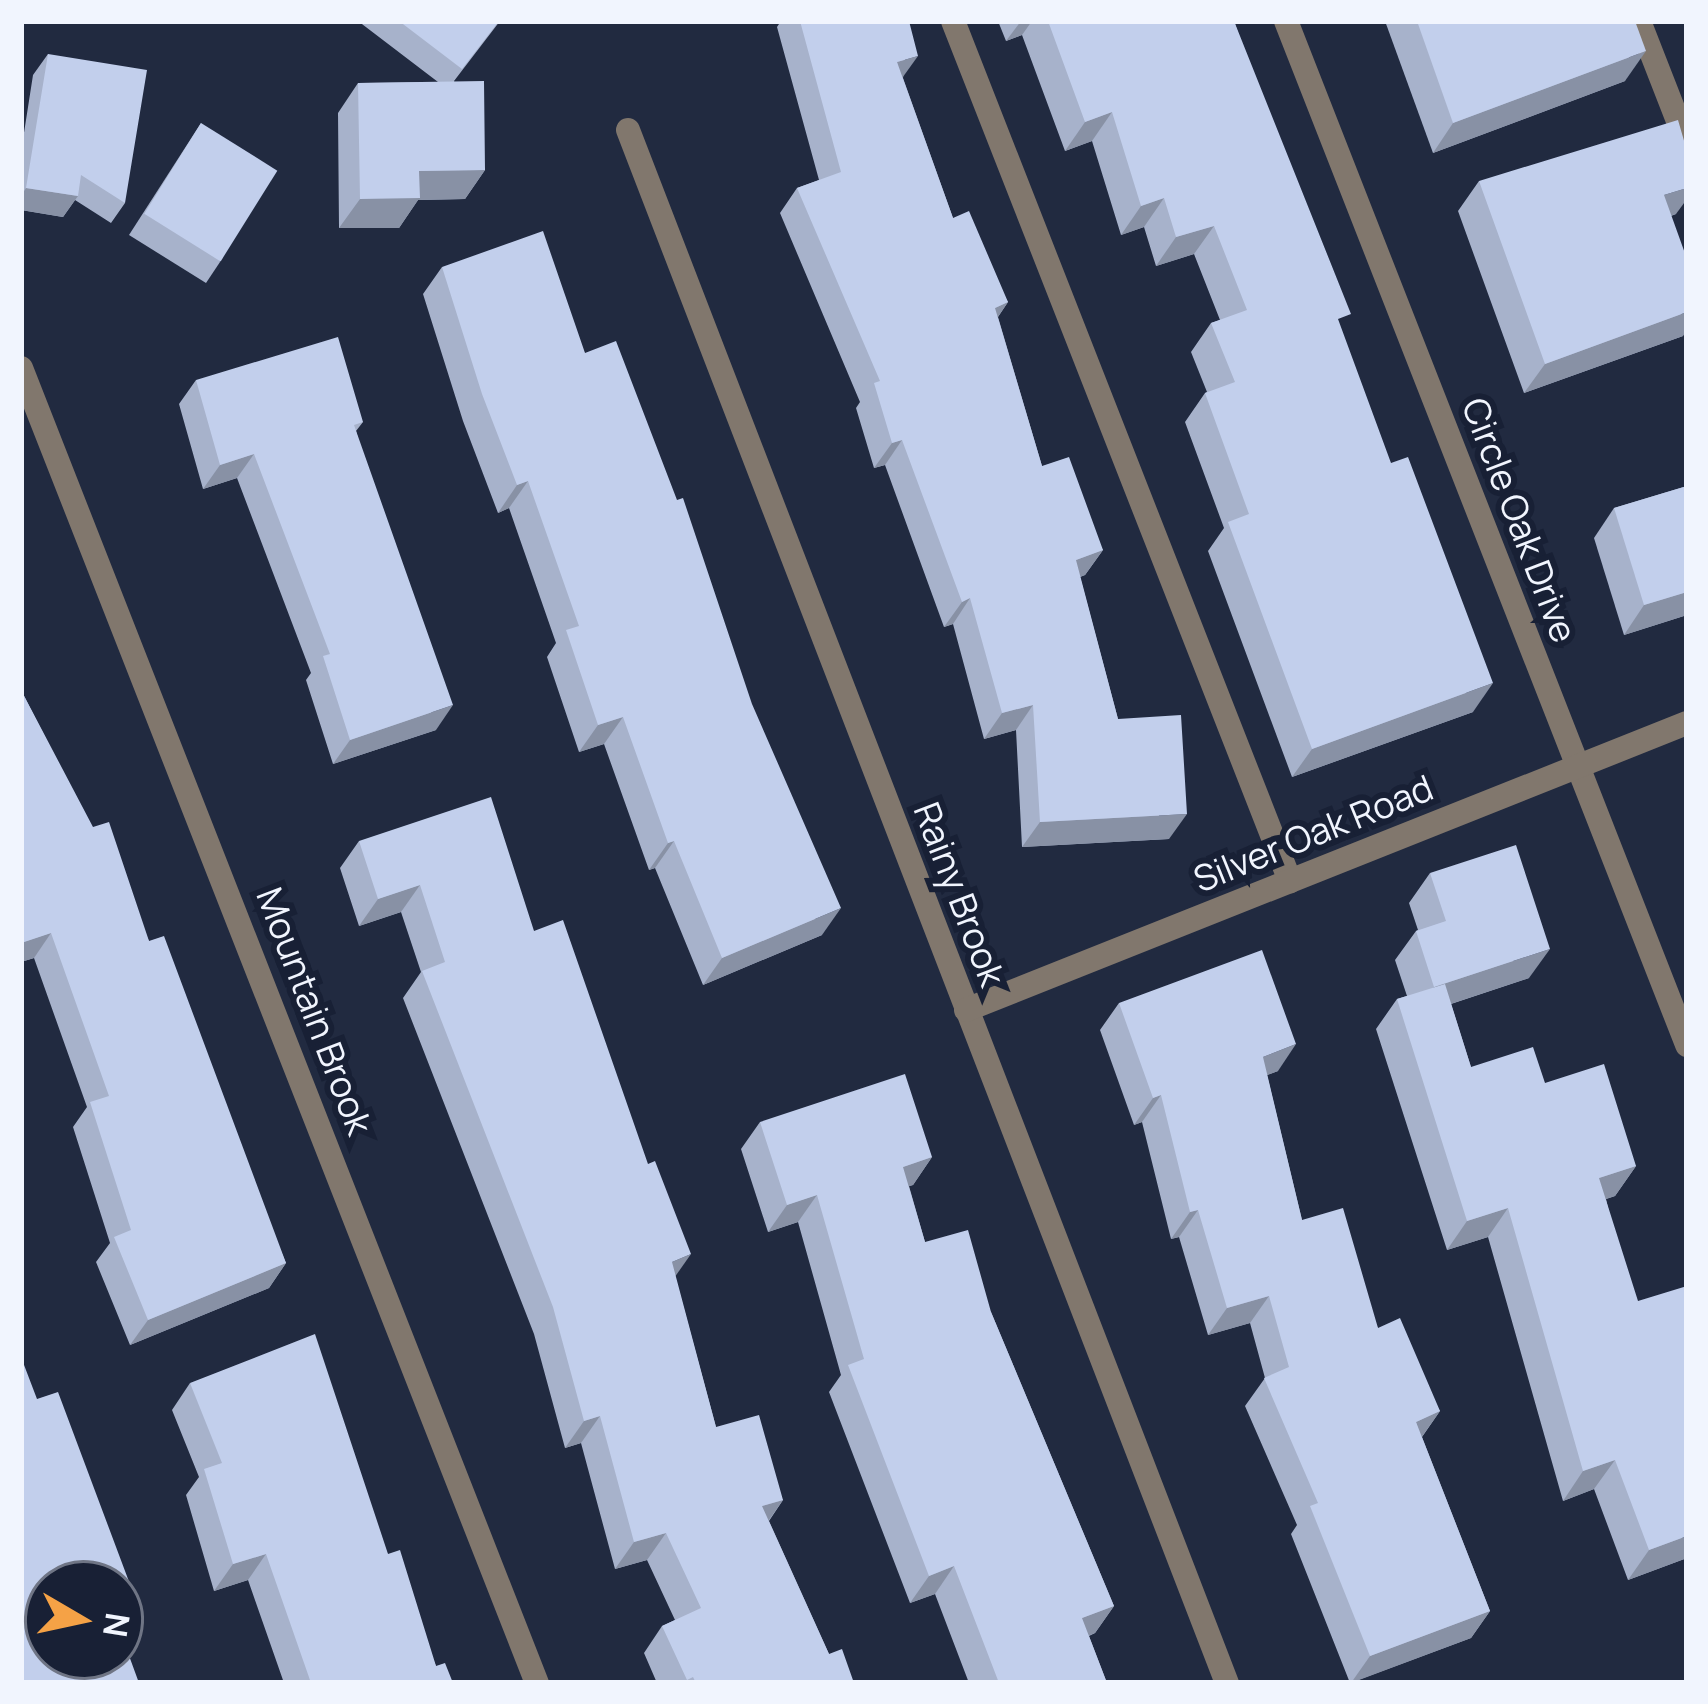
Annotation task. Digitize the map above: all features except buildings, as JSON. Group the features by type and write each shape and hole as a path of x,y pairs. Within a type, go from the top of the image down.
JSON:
{"street":[{"path":"953,21 1290,881"},
{"name":"Circle Oak Drive","path":"1286,21 1687,1045"},
{"path":"1639,21 1687,144"},
{"name":"Rainy Brook","path":"628,130 1227,1683"},
{"name":"Mountain Brook","path":"23,367 537,1683"},
{"name":"Silver Oak Road","path":"967,1010 1687,723"}]}
